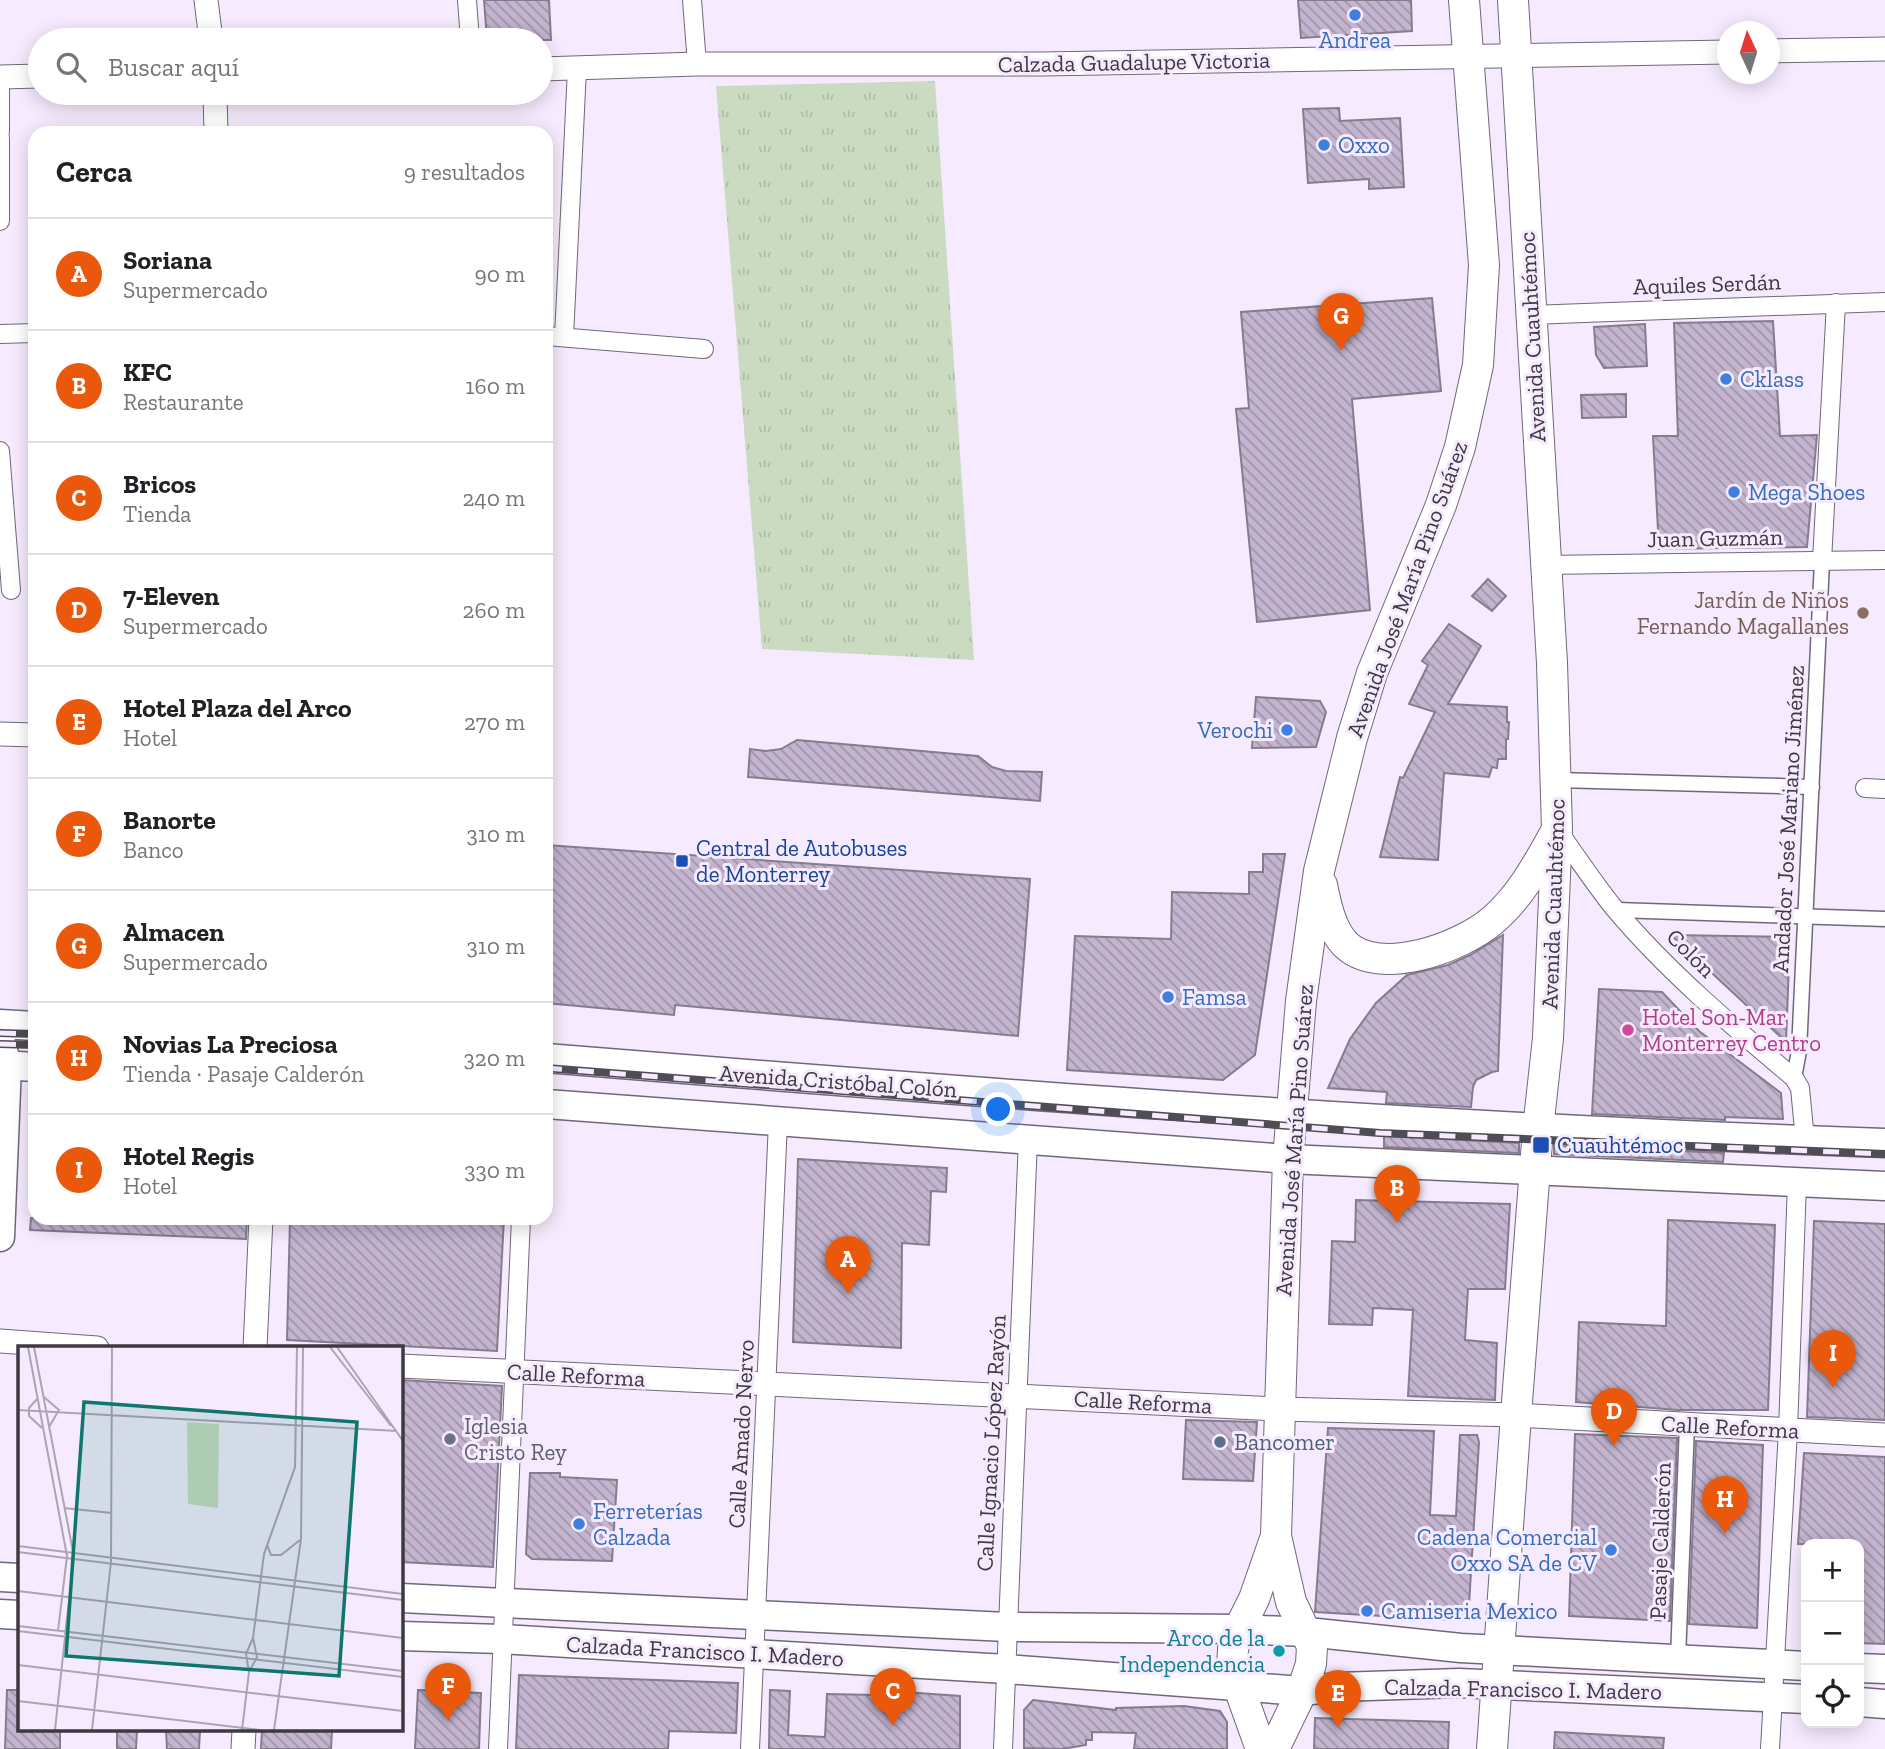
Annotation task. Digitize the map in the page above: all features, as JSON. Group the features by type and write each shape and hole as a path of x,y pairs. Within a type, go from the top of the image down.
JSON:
{"highway":[{"name":"Avenida José María Pino Suárez","path":"1274,1749 1302,1691 1311,1664 1312,1646 1291,1602 1276,1536 1291,1115 1304,975 1319,871 1363,700 1441,505 1460,447 1475,379 1481,337 1484,265 1464,0"},
{"name":"Avenida Cuauhtémoc","path":"1492,1749 1538,1129 1548,1038 1558,829 1558,780 1513,0"},
{"path":"1319,871 1330,916 1344,943 1356,953 1374,958 1399,958 1448,946 1492,921 1512,901 1558,829"},
{"name":"Avenida José María Pino Suárez","path":"1261,1749 1232,1668 1233,1649 1239,1629 1254,1600 1276,1536"}],"main road":[{"path":"0,1024 28,1026"},
{"path":"0,1038 3,1066 0,1237"},
{"name":"Avenida Cristóbal Colón","path":"553,1059 844,1083 1291,1115 1538,1129 1885,1143"},
{"path":"3,1066 28,1067"},
{"name":"Avenida Cristóbal Colón","path":"553,1105 1289,1160 1885,1186"},
{"path":"0,1577 18,1578"},
{"name":"Calzada Francisco I. Madero","path":"402,1598 1007,1627 1307,1632 1499,1649 1801,1666"},
{"path":"0,1614 18,1615"},
{"name":"Calzada Francisco I. Madero","path":"402,1636 502,1639 1006,1669 1302,1691 1338,1687 1459,1683 1801,1699"},
{"path":"1864,1668 1885,1669"},
{"path":"1864,1702 1885,1704"}],"street":[{"path":"206,0 210,28"},
{"path":"467,0 469,28"},
{"path":"692,0 698,64"},
{"path":"1780,51 1885,49"},
{"name":"Calzada Guadalupe Victoria","path":"553,69 698,64 1043,64 1717,52"},
{"path":"577,69 555,336 704,349"},
{"path":"0,132 0,76 28,76"},
{"path":"215,105 216,126"},
{"path":"0,138 0,220"},
{"name":"Aquiles Serdán","path":"1530,316 1885,302"},
{"path":"1822,561 1836,303"},
{"path":"0,334 28,333"},
{"path":"0,452 11,590"},
{"name":"Juan Guzmán","path":"1546,565 1885,560"},
{"name":"Andador José Mariano Jiménez","path":"1794,1078 1799,1051 1807,915 1822,561"},
{"path":"0,734 28,735"},
{"path":"1558,780 1812,787"},
{"path":"1865,788 1885,789"},
{"name":"Colón","path":"1558,829 1591,879 1617,910 1714,1010 1794,1078"},
{"path":"1617,910 1885,919"},
{"path":"1794,1078 1800,1088 1805,1140"},
{"name":"Calle Amado Nervo","path":"750,1749 778,1122"},
{"name":"Calle Ignacio López Rayón","path":"1003,1749 1028,1139"},
{"path":"1770,1749 1788,1430 1797,1183"},
{"path":"255,1346 261,1225"},
{"path":"498,1749 521,1225"},
{"path":"0,1341 69,1346"},
{"name":"Calle Reforma","path":"402,1366 1279,1409 1516,1415 1885,1435"},
{"name":"Pasaje Calderón","path":"1678,1659 1687,1424"}],"green space":[{"path":"935,81 974,660 762,649 716,86"}],"building":[{"path":"484,0 549,0 550,28 486,28"},
{"name":"Andrea","path":"1298,0 1411,0 1412,31 1301,38"},
{"path":"1339,108 1340,121 1400,118 1404,187 1369,189 1369,179 1308,183 1303,109"},
{"path":"1432,298 1441,391 1352,399 1370,610 1257,622 1236,409 1249,408 1241,312"},
{"name":"Mega Shoes","path":"1773,321 1780,436 1817,435 1807,547 1659,549 1653,436 1678,436 1674,323"},
{"path":"1645,324 1647,366 1604,368 1596,355 1594,327"},
{"path":"1626,394 1626,417 1582,418 1581,395"},
{"path":"1488,579 1506,596 1492,611 1472,596"},
{"path":"1449,624 1481,646 1448,704 1507,707 1509,722 1506,759 1498,759 1497,768 1492,767 1489,777 1444,773 1438,860 1380,857 1400,777 1403,778 1435,712 1409,704 1428,665 1422,661"},
{"name":"Verochi","path":"1256,697 1320,701 1326,712 1316,747 1252,748"},
{"path":"797,740 978,756 992,767 1006,771 1042,772 1040,801 748,777 750,749 781,749"},
{"path":"553,845 1030,879 1018,1036 675,1005 674,1015 553,1004"},
{"name":"Famsa","path":"1263,854 1285,854 1255,1055 1223,1080 1067,1070 1075,936 1171,939 1172,892 1249,894 1249,872 1263,872"},
{"path":"1503,935 1498,1071 1476,1080 1471,1107 1386,1103 1387,1092 1328,1088 1350,1039 1376,1003 1407,975 1448,965"},
{"path":"1671,935 1790,937 1786,1042"},
{"path":"1599,989 1662,992 1699,1031 1781,1093 1783,1119 1725,1117 1725,1120 1592,1114"},
{"path":"1384,1136 1519,1143 1519,1153 1384,1147"},
{"path":"1554,1145 1724,1153 1723,1162 1554,1154"},
{"path":"798,1159 947,1168 946,1192 931,1191 929,1245 902,1243 901,1348 793,1342"},
{"path":"1356,1200 1510,1204 1505,1289 1468,1289 1465,1340 1497,1343 1495,1400 1408,1396 1413,1310 1373,1308 1372,1325 1329,1324 1332,1241 1355,1242"},
{"path":"1668,1220 1775,1225 1768,1410 1678,1410 1576,1402 1579,1322 1666,1326"},
{"path":"1814,1221 1885,1224 1885,1420 1807,1417"},
{"path":"30,1225 247,1225 246,1239 30,1230"},
{"path":"290,1225 504,1225 497,1351 287,1340"},
{"name":"Iglesia Cristo Rey","path":"402,1380 502,1386 493,1567 402,1562"},
{"name":"Bancomer","path":"1186,1420 1257,1422 1253,1481 1183,1479"},
{"path":"1328,1428 1434,1431 1430,1515 1456,1516 1460,1435 1477,1435 1479,1442 1468,1621 1315,1612"},
{"path":"1575,1434 1677,1438 1670,1621 1569,1616"},
{"path":"1696,1441 1763,1445 1757,1628 1689,1624"},
{"path":"1804,1453 1885,1457 1885,1644 1864,1643 1864,1539 1801,1539 1801,1544 1798,1544"},
{"path":"530,1473 560,1473 560,1477 617,1480 612,1561 532,1559 526,1554"},
{"path":"519,1675 738,1683 736,1733 669,1731 668,1749 516,1749"},
{"path":"7,1690 18,1690 18,1732 60,1732 60,1749 5,1749"},
{"path":"418,1690 481,1693 479,1749 415,1749"},
{"path":"770,1690 790,1691 788,1735 825,1737 827,1694 877,1695 877,1690 960,1696 960,1749 769,1749"},
{"path":"1033,1700 1116,1710 1184,1706 1220,1711 1227,1722 1227,1749 1134,1749 1136,1733 1092,1732 1092,1740 1086,1740 1086,1745 1062,1749 1024,1748 1024,1710"},
{"path":"1315,1718 1449,1722 1448,1749 1314,1749"},
{"path":"117,1732 137,1732 136,1749 117,1749"},
{"path":"166,1732 200,1732 199,1749 167,1749"},
{"path":"262,1732 332,1732 331,1749 261,1749"},
{"path":"1555,1732 1664,1738 1663,1749 1554,1749"}],"railway":[{"path":"0,1033 28,1034"},
{"path":"0,1044 28,1045"},
{"path":"553,1069 1380,1133 1885,1154"}],"place":[{"name":"Andrea","path":"1355,15"},
{"name":"Oxxo","path":"1324,145"},
{"name":"Almacen","path":"1341,351"},
{"name":"Cklass","path":"1726,379"},
{"name":"Mega Shoes","path":"1734,492"},
{"name":"Jardín de Niños Fernando Magallanes","path":"1863,613"},
{"name":"Verochi","path":"1287,730"},
{"name":"Central de Autobuses de Monterrey","path":"682,861"},
{"name":"Famsa","path":"1168,997"},
{"name":"Hotel Son-Mar Monterrey Centro","path":"1628,1030"},
{"name":"Cuauhtémoc","path":"1541,1145"},
{"name":"KFC","path":"1397,1223"},
{"name":"Soriana","path":"848,1294"},
{"name":"Hotel Regis","path":"1833,1388"},
{"name":"Iglesia Cristo Rey","path":"450,1439"},
{"name":"Bancomer","path":"1220,1442"},
{"name":"7-Eleven","path":"1614,1446"},
{"name":"Ferreterías Calzada","path":"579,1524"},
{"name":"Novias La Preciosa","path":"1725,1534"},
{"name":"Cadena Comercial Oxxo SA de CV","path":"1611,1550"},
{"name":"Camiseria Mexico","path":"1367,1611"},
{"name":"Arco de la Independencia","path":"1279,1651"},
{"name":"Banorte","path":"448,1721"},
{"name":"Bricos","path":"893,1726"},
{"name":"Hotel Plaza del Arco","path":"1338,1728"}]}
